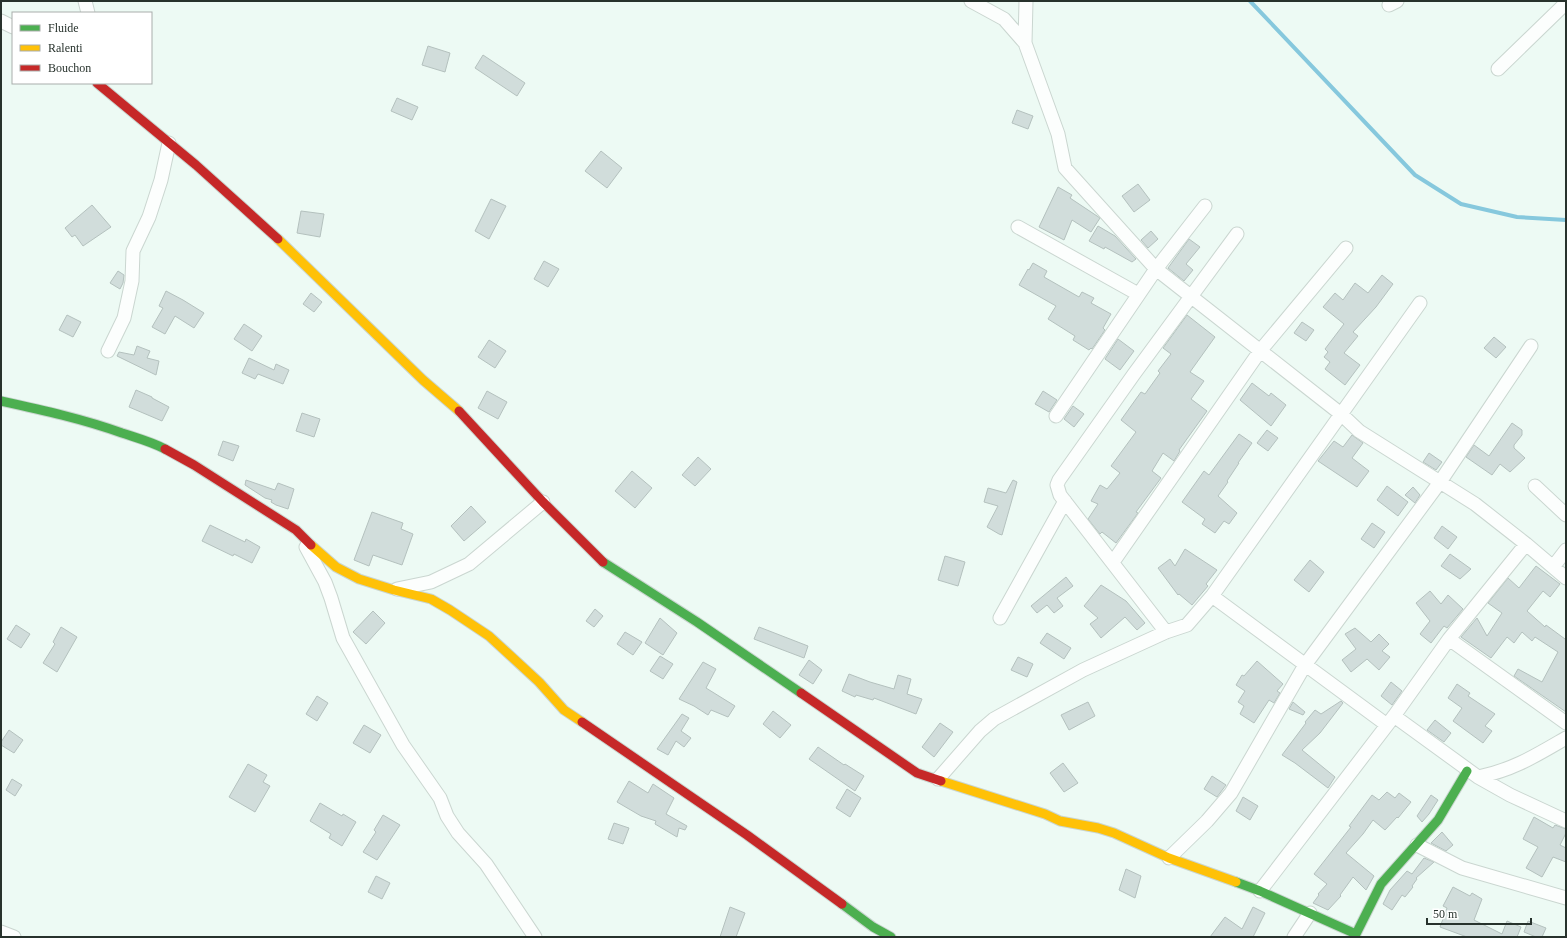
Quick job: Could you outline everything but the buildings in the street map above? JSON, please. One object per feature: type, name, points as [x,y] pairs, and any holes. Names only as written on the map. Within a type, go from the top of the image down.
[{"type":"street","points":[[85,1],[88,12]]},
{"type":"street","points":[[971,1],[1004,19],[1025,43],[1058,134],[1066,168],[1156,269],[1341,414],[1358,431],[1475,504],[1566,578]]},
{"type":"street","points":[[1025,43],[1026,1]]},
{"type":"street","points":[[1498,69],[1566,3]]},
{"type":"street","points":[[1,21],[12,26]]},
{"type":"street","points":[[101,85],[276,237],[423,380],[460,412],[543,502],[601,561],[697,622],[917,773],[1045,814],[1060,821],[1098,828],[1114,833],[1169,858],[1260,891],[1355,935],[1382,884],[1438,820],[1472,774]]},
{"type":"street","points":[[108,351],[124,318],[132,281],[133,251],[149,217],[161,180],[169,143]]},
{"type":"street","points":[[1056,416],[1138,294],[1205,206]]},
{"type":"street","points":[[1018,227],[1138,294]]},
{"type":"street","points":[[1166,632],[1065,501],[1058,490],[1058,480],[1237,234]]},
{"type":"street","points":[[1113,562],[1260,351],[1346,248]]},
{"type":"street","points":[[938,779],[980,731],[994,718],[1084,670],[1166,632],[1187,625],[1212,596],[1420,303]]},
{"type":"street","points":[[1169,858],[1207,821],[1231,793],[1306,665],[1440,482],[1531,346]]},
{"type":"street","points":[[1,401],[111,429],[155,444],[200,469],[296,530],[323,557],[336,567],[359,579],[394,590],[431,599],[489,636],[539,682],[564,710],[747,835],[873,927],[891,937]]},
{"type":"street","points":[[1535,486],[1566,515]]},
{"type":"street","points":[[1000,618],[1065,501]]},
{"type":"street","points":[[394,590],[431,582],[469,564],[543,502]]},
{"type":"street","points":[[296,530],[325,582],[340,632],[350,654],[403,745],[440,798],[447,816],[458,833],[486,864],[535,937]]},
{"type":"street","points":[[1260,891],[1390,720],[1449,639],[1526,544]]},
{"type":"street","points":[[1553,567],[1566,550]]},
{"type":"street","points":[[1212,596],[1306,665],[1472,774],[1510,795],[1566,821]]},
{"type":"street","points":[[1449,639],[1566,723]]},
{"type":"street","points":[[1472,774],[1495,774],[1519,765],[1566,738]]},
{"type":"street","points":[[1417,845],[1462,868],[1566,898]]},
{"type":"street","points":[[1294,937],[1310,913]]},
{"type":"street","points":[[1,932],[14,937]]},
{"type":"waterway","points":[[1250,1],[1415,175],[1461,204],[1517,217],[1566,220]]},
{"type":"traffic: fast","points":[[1,401],[92,423],[144,440],[165,449]]},
{"type":"traffic: fast","points":[[603,562],[697,622],[801,693]]},
{"type":"traffic: fast","points":[[1236,882],[1260,891],[1356,934],[1381,884],[1438,820],[1467,771]]},
{"type":"traffic: fast","points":[[842,904],[873,927],[891,937]]},
{"type":"traffic: slow","points":[[278,239],[423,380],[459,411]]},
{"type":"traffic: slow","points":[[311,545],[336,567],[359,579],[394,590],[431,599],[450,610],[489,636],[539,682],[564,710],[582,722]]},
{"type":"traffic: slow","points":[[941,781],[1045,814],[1060,821],[1098,828],[1114,833],[1169,858],[1236,882]]},
{"type":"traffic: jam","points":[[98,84],[196,165],[278,239]]},
{"type":"traffic: jam","points":[[459,411],[543,502],[603,562]]},
{"type":"traffic: jam","points":[[165,449],[194,465],[296,530],[311,545]]},
{"type":"traffic: jam","points":[[801,693],[917,773],[941,781]]},
{"type":"traffic: jam","points":[[582,722],[747,835],[842,904]]}]
